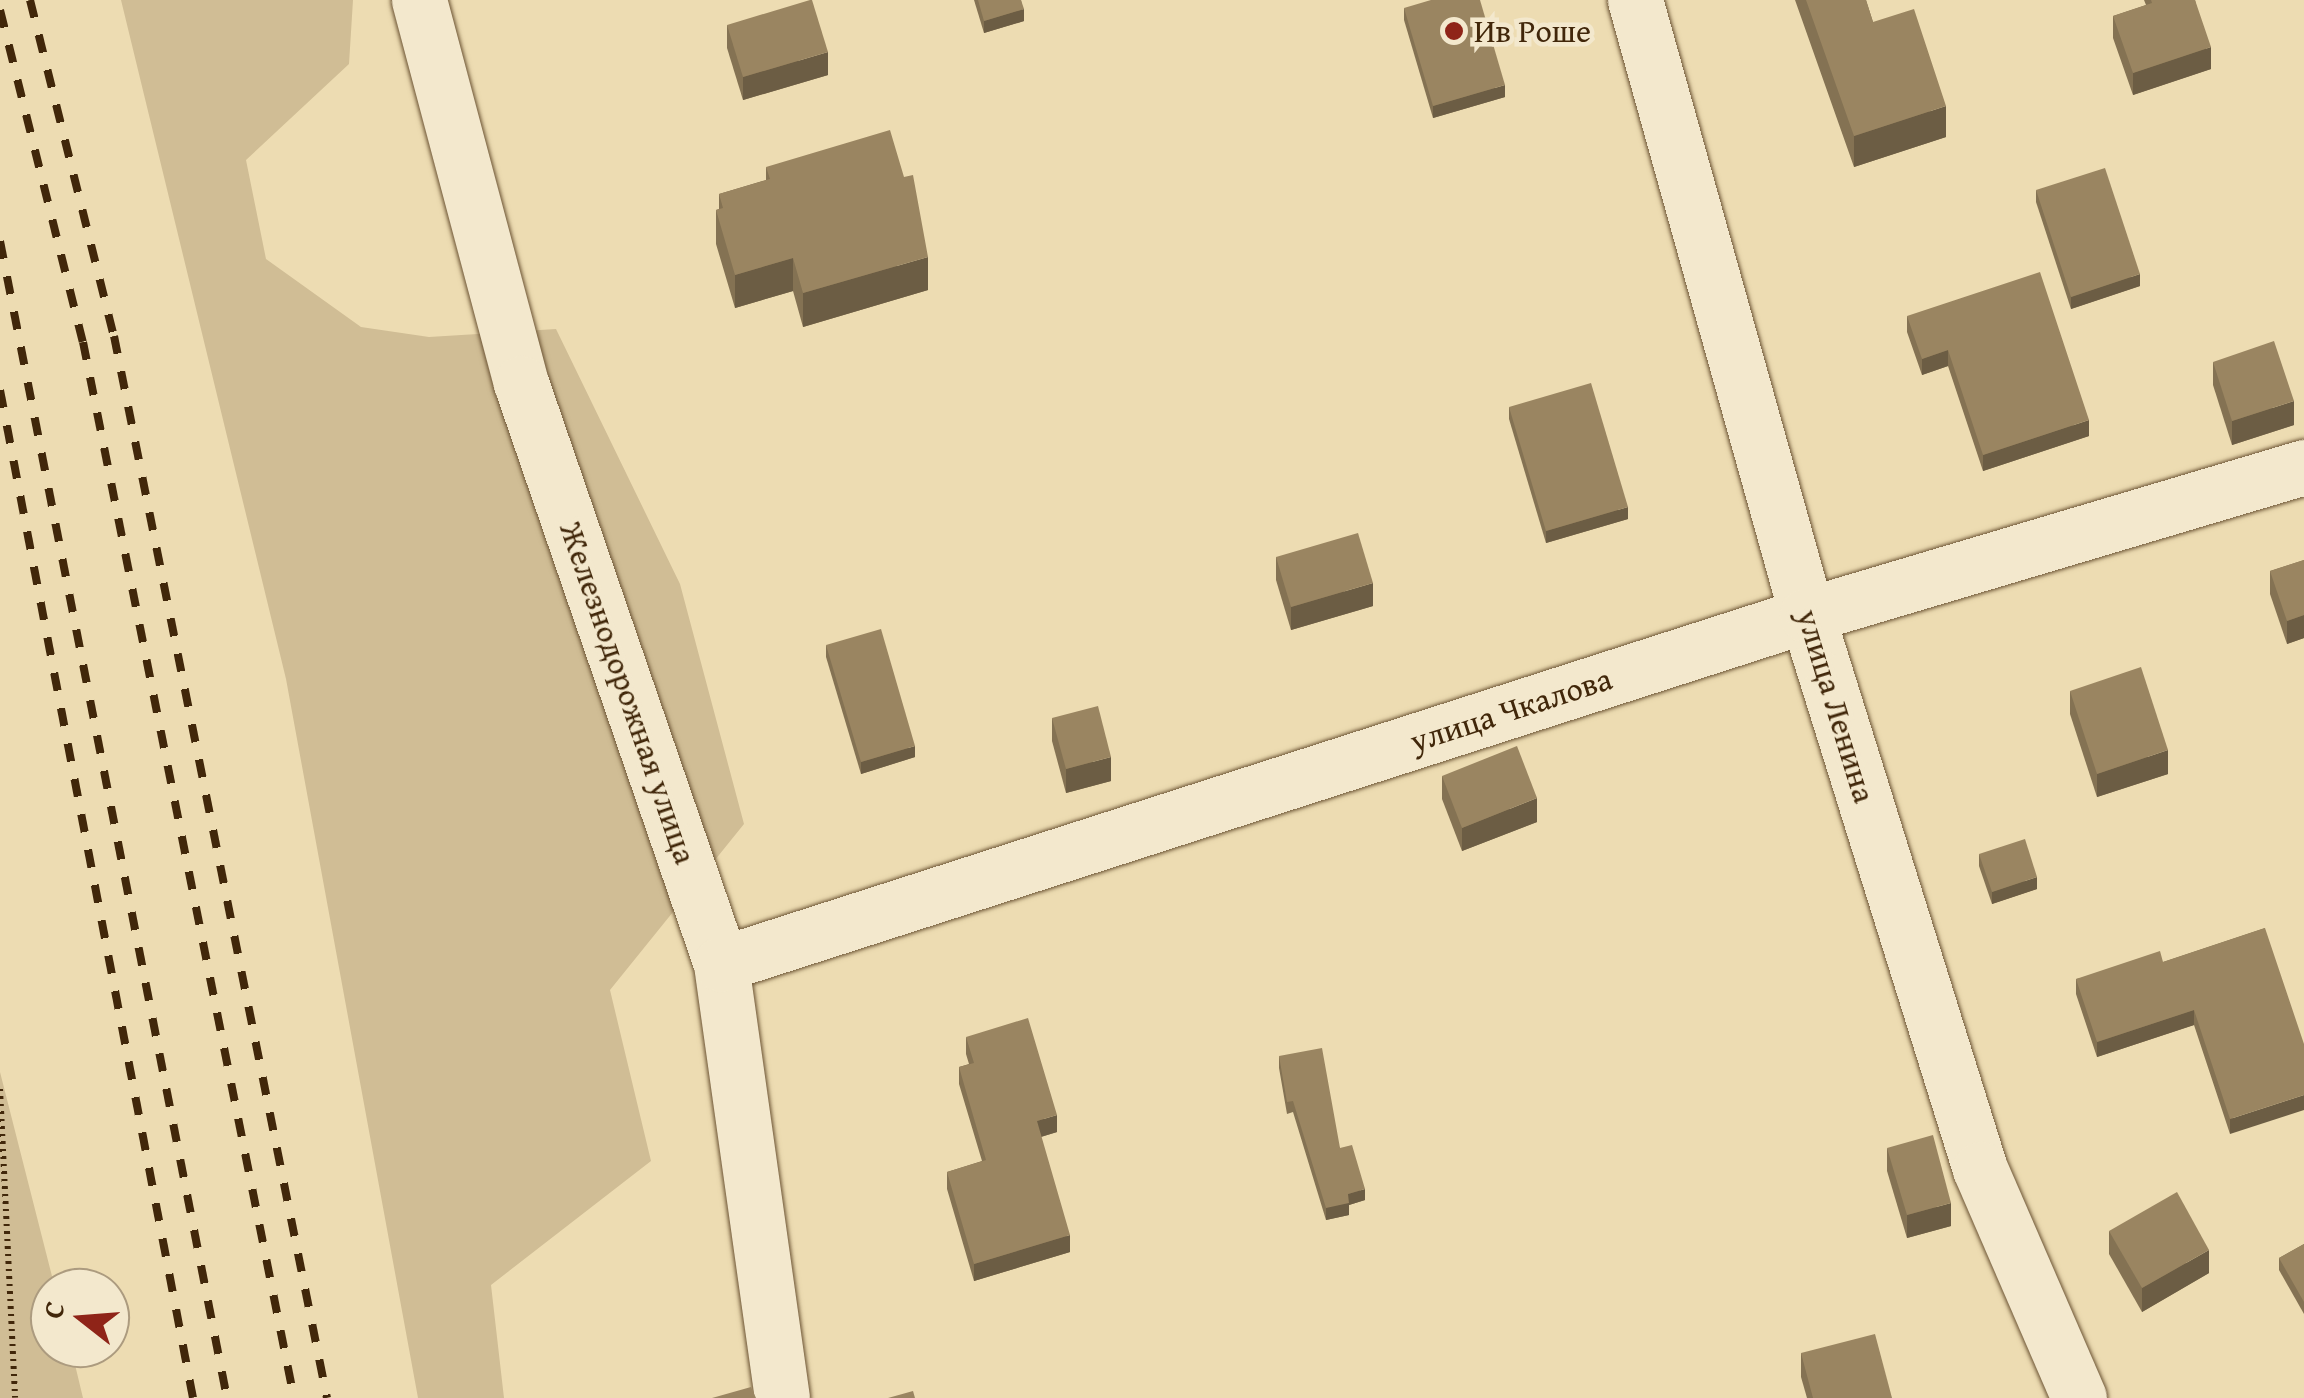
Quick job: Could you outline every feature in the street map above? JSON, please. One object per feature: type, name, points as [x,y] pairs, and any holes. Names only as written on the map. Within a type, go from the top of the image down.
[{"type":"street","name":"Железнодорожная улица","points":[[419,0],[521,384],[721,964],[782,1398]]},
{"type":"street","name":"улица Ленина","points":[[1634,0],[1806,615],[1980,1169],[2079,1398]]},
{"type":"street","name":"улица Чкалова","points":[[721,964],[1806,615],[2304,467]]},
{"type":"path","points":[[0,1088],[15,1398]]},
{"type":"shaded area","points":[[121,0],[353,0],[349,64],[246,160],[266,259],[361,327],[429,337],[556,329],[680,584],[744,824],[610,990],[651,1161],[491,1285],[504,1398],[418,1398],[286,679]]},
{"type":"shaded area","points":[[0,1072],[50,1268],[30,1268],[30,1368],[76,1368],[83,1398],[0,1398]]},
{"type":"building","points":[[812,0],[828,52],[743,77],[727,25]]},
{"type":"building","points":[[978,0],[1021,0],[1024,9],[984,21]]},
{"type":"building","points":[[1431,0],[1480,0],[1505,85],[1433,106],[1404,8]]},
{"type":"building","points":[[1806,0],[1866,0],[1873,22],[1914,9],[1946,106],[1854,136]]},
{"type":"building","points":[[2151,0],[2195,0],[2211,47],[2133,73],[2113,16],[2152,3]]},
{"type":"building","points":[[890,130],[904,177],[913,175],[928,257],[803,293],[793,258],[735,275],[716,210],[723,208],[719,194],[770,179],[766,167]]},
{"type":"building","points":[[2105,168],[2140,274],[2071,297],[2036,190]]},
{"type":"building","points":[[2040,272],[2089,420],[1983,455],[1948,350],[1922,359],[1907,316]]},
{"type":"building","points":[[2274,341],[2294,401],[2232,421],[2213,362]]},
{"type":"building","points":[[1591,383],[1628,507],[1546,531],[1509,407]]},
{"type":"building","points":[[1358,533],[1373,583],[1291,607],[1276,557]]},
{"type":"building","points":[[2304,560],[2304,615],[2287,621],[2270,571]]},
{"type":"building","points":[[881,629],[915,746],[861,762],[826,645]]},
{"type":"building","points":[[2141,667],[2168,750],[2097,774],[2070,691]]},
{"type":"building","points":[[1098,706],[1111,757],[1066,769],[1052,718]]},
{"type":"building","points":[[1517,746],[1537,798],[1462,828],[1442,776]]},
{"type":"building","points":[[2025,839],[2037,877],[1992,892],[1979,854]]},
{"type":"building","points":[[2265,928],[2304,1044],[2304,1095],[2230,1119],[2194,1010],[2097,1042],[2076,979],[2160,951],[2163,962]]},
{"type":"building","points":[[1028,1018],[1057,1115],[1037,1121],[1070,1235],[974,1264],[947,1172],[986,1160],[959,1067],[974,1063],[966,1037]]},
{"type":"building","points":[[1322,1048],[1340,1148],[1352,1145],[1365,1189],[1348,1194],[1349,1203],[1326,1208],[1293,1101],[1287,1102],[1279,1056]]},
{"type":"building","points":[[1933,1135],[1951,1203],[1907,1215],[1887,1148]]},
{"type":"building","points":[[2177,1192],[2209,1250],[2142,1288],[2109,1231]]},
{"type":"building","points":[[2304,1244],[2304,1302],[2279,1258]]},
{"type":"building","points":[[1875,1334],[1892,1398],[1813,1398],[1801,1353]]},
{"type":"building","points":[[751,1387],[756,1398],[712,1398]]},
{"type":"building","points":[[913,1391],[915,1398],[888,1398]]},
{"type":"railway","points":[[30,0],[114,336],[327,1398]]},
{"type":"railway","points":[[0,10],[83,342],[294,1398]]},
{"type":"railway","points":[[0,241],[227,1398]]},
{"type":"railway","points":[[0,390],[193,1398]]},
{"type":"place","name":"Ив Роше","points":[[1454,31]]}]
